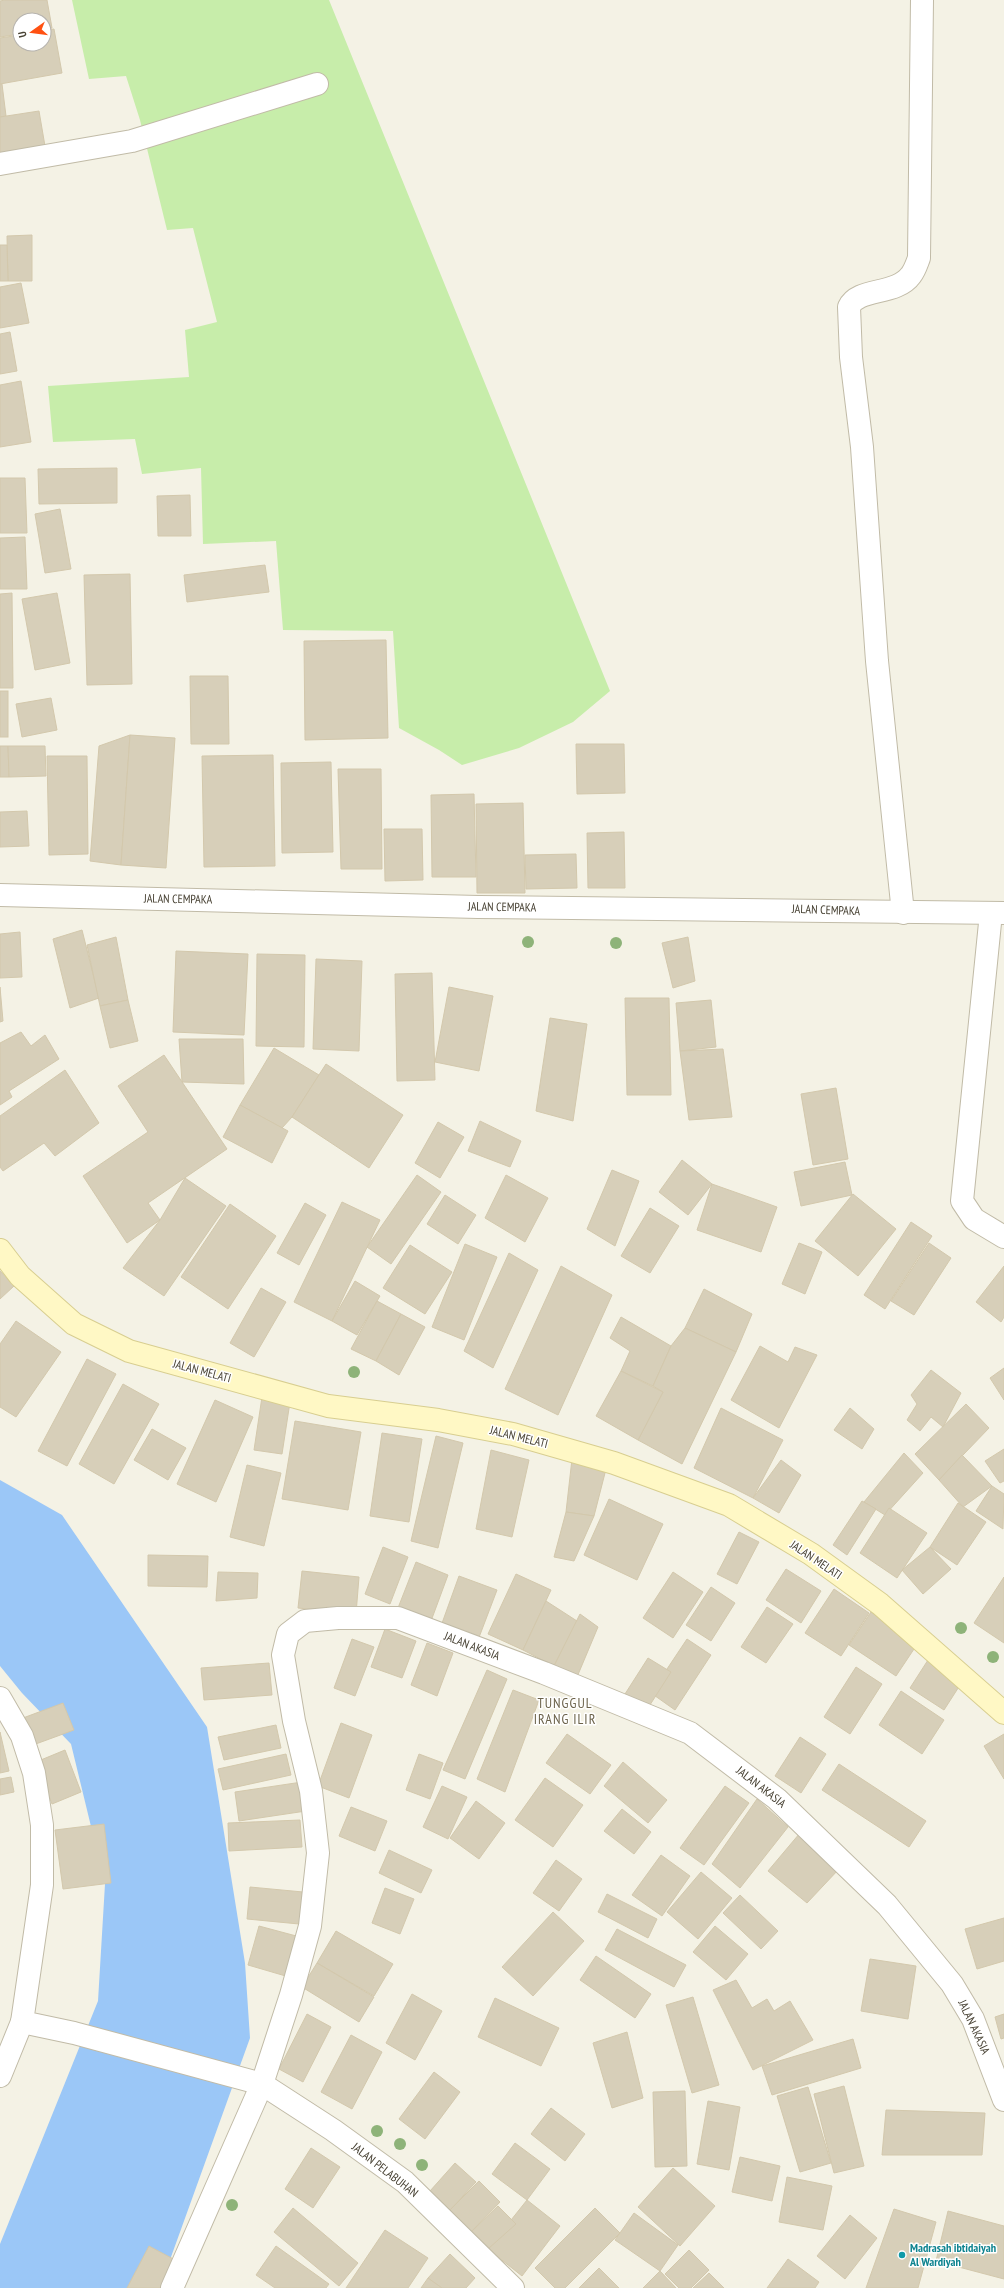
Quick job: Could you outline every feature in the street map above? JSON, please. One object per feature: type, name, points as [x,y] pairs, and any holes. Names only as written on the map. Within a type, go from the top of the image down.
[{"type":"main road","name":"JALAN MELATI","points":[[0,1250],[20,1276],[74,1324],[129,1351],[328,1406],[438,1420],[513,1434],[614,1463],[730,1505],[811,1554],[880,1604],[1004,1712]]},
{"type":"street","points":[[902,913],[877,662],[862,447],[851,357],[849,306],[852,300],[860,296],[895,288],[906,282],[912,274],[919,258],[922,0]]},
{"type":"street","points":[[0,164],[132,141],[318,84]]},
{"type":"street","name":"JALAN CEMPAKA","points":[[0,895],[478,907],[764,908],[902,913],[997,913]]},
{"type":"street","points":[[997,913],[962,1201],[974,1219],[1004,1237]]},
{"type":"street","name":"JALAN AKASIA","points":[[262,2084],[291,1995],[310,1926],[318,1853],[311,1791],[294,1721],[283,1655],[288,1634],[305,1621],[338,1618],[398,1618],[544,1673],[690,1733],[777,1799],[887,1904],[952,1984],[973,2019],[1004,2100]]},
{"type":"street","points":[[0,1698],[22,1736],[27,1751],[34,1773],[42,1826],[42,1884],[22,2022],[2,2066]]},
{"type":"street","name":"JALAN PELABUHAN","points":[[22,2022],[74,2033],[262,2084],[332,2130],[405,2182],[513,2288]]},
{"type":"street","points":[[172,2288],[262,2084]]},
{"type":"green space","points":[[72,0],[329,0],[610,691],[573,722],[519,748],[462,765],[439,750],[399,728],[393,631],[283,630],[276,541],[203,544],[201,468],[142,474],[135,439],[53,442],[48,386],[189,377],[185,330],[217,322],[193,228],[167,230],[140,120],[126,76],[89,79]]},
{"type":"water","points":[[0,1480],[62,1515],[207,1727],[245,1963],[250,2038],[171,2257],[157,2288],[0,2288],[0,2244],[98,2001],[105,1884],[71,1744],[22,1693],[0,1666]]},
{"type":"building","points":[[47,0],[49,12],[12,12],[12,35],[0,37],[0,1]]},
{"type":"building","points":[[52,29],[54,29],[62,73],[0,84],[0,38],[12,36],[12,52],[52,52]]},
{"type":"building","points":[[0,84],[2,84],[6,116],[0,117]]},
{"type":"building","points":[[39,111],[46,152],[0,160],[0,117]]},
{"type":"building","points":[[32,235],[32,281],[8,281],[7,236]]},
{"type":"building","points":[[0,245],[7,245],[8,281],[0,281]]},
{"type":"building","points":[[21,283],[29,323],[0,328],[0,287]]},
{"type":"building","points":[[10,332],[17,371],[0,374],[0,334]]},
{"type":"building","points":[[21,381],[31,442],[0,447],[0,385]]},
{"type":"building","points":[[117,468],[117,503],[39,504],[38,469]]},
{"type":"building","points":[[0,478],[25,478],[27,533],[0,533]]},
{"type":"building","points":[[190,495],[191,536],[158,536],[157,496]]},
{"type":"building","points":[[60,509],[71,569],[45,573],[35,514]]},
{"type":"building","points":[[25,537],[27,589],[0,589],[0,538]]},
{"type":"building","points":[[265,565],[269,592],[187,602],[184,575]]},
{"type":"building","points":[[130,574],[132,684],[87,685],[84,575]]},
{"type":"building","points":[[12,593],[13,688],[0,688],[0,594]]},
{"type":"building","points":[[57,593],[70,663],[35,670],[22,599]]},
{"type":"building","points":[[386,640],[388,738],[305,740],[304,641]]},
{"type":"building","points":[[190,676],[228,676],[229,744],[191,744]]},
{"type":"building","points":[[0,691],[8,691],[8,737],[0,737]]},
{"type":"building","points":[[51,698],[57,730],[22,737],[16,704]]},
{"type":"building","points":[[130,735],[121,865],[90,861],[99,746]]},
{"type":"building","points":[[130,735],[175,738],[166,868],[121,865]]},
{"type":"building","points":[[576,744],[624,744],[625,793],[577,794]]},
{"type":"building","points":[[0,746],[8,746],[9,777],[0,777]]},
{"type":"building","points":[[8,746],[45,746],[46,776],[9,777]]},
{"type":"building","points":[[273,755],[275,866],[204,867],[202,756]]},
{"type":"building","points":[[47,756],[87,756],[88,854],[49,855]]},
{"type":"building","points":[[331,762],[333,852],[282,853],[281,763]]},
{"type":"building","points":[[338,769],[381,769],[382,869],[341,869]]},
{"type":"building","points":[[474,794],[476,877],[432,877],[431,795]]},
{"type":"building","points":[[523,803],[525,893],[477,893],[476,804]]},
{"type":"building","points":[[27,811],[29,846],[0,847],[0,812]]},
{"type":"building","points":[[384,829],[422,829],[423,880],[385,881]]},
{"type":"building","points":[[624,832],[625,888],[588,888],[587,833]]},
{"type":"building","points":[[576,854],[577,888],[526,889],[525,855]]},
{"type":"building","points":[[82,930],[99,998],[70,1008],[53,939]]},
{"type":"building","points":[[20,932],[22,977],[0,978],[0,934]]},
{"type":"building","points":[[116,937],[128,1000],[100,1006],[87,945]]},
{"type":"building","points":[[688,937],[695,981],[673,988],[662,943]]},
{"type":"building","points":[[176,951],[248,954],[244,1035],[173,1032]]},
{"type":"building","points":[[257,954],[305,955],[304,1047],[256,1046]]},
{"type":"building","points":[[316,959],[362,961],[359,1051],[313,1049]]},
{"type":"building","points":[[432,973],[435,1080],[397,1081],[395,974]]},
{"type":"building","points":[[0,987],[3,1021],[0,1022]]},
{"type":"building","points":[[449,987],[493,996],[479,1071],[435,1062]]},
{"type":"building","points":[[625,998],[669,998],[671,1095],[627,1095]]},
{"type":"building","points":[[128,1000],[138,1041],[110,1048],[100,1006]]},
{"type":"building","points":[[711,1000],[716,1047],[680,1051],[676,1003]]},
{"type":"building","points":[[550,1018],[587,1024],[573,1121],[536,1111]]},
{"type":"building","points":[[21,1032],[31,1046],[45,1035],[59,1059],[9,1091],[12,1097],[0,1105],[0,1043]]},
{"type":"building","points":[[179,1039],[243,1039],[244,1084],[182,1082]]},
{"type":"building","points":[[274,1048],[319,1075],[292,1117],[282,1128],[240,1105]]},
{"type":"building","points":[[723,1049],[732,1117],[689,1120],[680,1051]]},
{"type":"building","points":[[164,1055],[227,1149],[148,1203],[160,1220],[127,1243],[83,1176],[148,1132],[118,1086]]},
{"type":"building","points":[[326,1064],[403,1115],[369,1168],[292,1117]]},
{"type":"building","points":[[65,1070],[99,1123],[55,1156],[44,1143],[3,1171],[0,1167],[0,1116]]},
{"type":"building","points":[[836,1088],[848,1159],[813,1165],[801,1094]]},
{"type":"building","points":[[240,1105],[288,1131],[272,1163],[223,1137]]},
{"type":"building","points":[[480,1121],[521,1141],[510,1167],[468,1151]]},
{"type":"building","points":[[438,1122],[464,1137],[440,1178],[415,1163]]},
{"type":"building","points":[[682,1160],[712,1184],[688,1215],[659,1192]]},
{"type":"building","points":[[845,1162],[852,1195],[801,1206],[794,1172]]},
{"type":"building","points":[[612,1170],[639,1181],[615,1246],[587,1229]]},
{"type":"building","points":[[417,1175],[441,1192],[391,1264],[367,1247]]},
{"type":"building","points":[[506,1175],[548,1198],[525,1242],[485,1218]]},
{"type":"building","points":[[185,1178],[226,1206],[164,1296],[123,1268],[160,1220]]},
{"type":"building","points":[[712,1184],[777,1207],[761,1252],[697,1230]]},
{"type":"building","points":[[853,1194],[896,1229],[858,1276],[815,1241]]},
{"type":"building","points":[[445,1195],[476,1215],[458,1244],[427,1224]]},
{"type":"building","points":[[342,1202],[380,1220],[332,1321],[294,1302]]},
{"type":"building","points":[[305,1203],[326,1215],[299,1265],[277,1253]]},
{"type":"building","points":[[230,1204],[276,1236],[228,1309],[181,1277]]},
{"type":"building","points":[[650,1208],[679,1226],[650,1273],[621,1256]]},
{"type":"building","points":[[911,1222],[932,1236],[885,1309],[864,1295]]},
{"type":"building","points":[[799,1243],[822,1252],[805,1294],[782,1284]]},
{"type":"building","points":[[929,1243],[951,1258],[914,1315],[891,1301]]},
{"type":"building","points":[[465,1244],[497,1257],[464,1340],[432,1327]]},
{"type":"building","points":[[410,1245],[452,1272],[425,1314],[383,1288]]},
{"type":"building","points":[[509,1253],[538,1270],[493,1368],[464,1351]]},
{"type":"building","points":[[561,1266],[612,1295],[558,1415],[505,1389]]},
{"type":"building","points":[[1004,1266],[1004,1317],[1001,1322],[976,1302]]},
{"type":"building","points":[[0,1271],[14,1286],[0,1299]]},
{"type":"building","points":[[355,1281],[380,1296],[357,1335],[332,1321]]},
{"type":"building","points":[[261,1288],[286,1302],[254,1357],[230,1343]]},
{"type":"building","points":[[704,1289],[752,1314],[736,1352],[685,1328]]},
{"type":"building","points":[[377,1301],[401,1314],[376,1361],[351,1349]]},
{"type":"building","points":[[401,1314],[425,1327],[399,1375],[376,1361]]},
{"type":"building","points":[[621,1317],[671,1346],[653,1386],[621,1371],[630,1351],[610,1338]]},
{"type":"building","points":[[16,1321],[61,1352],[16,1417],[0,1407],[0,1344]]},
{"type":"building","points":[[685,1328],[736,1352],[682,1464],[638,1440],[663,1392],[653,1386],[671,1346]]},
{"type":"building","points":[[760,1346],[788,1362],[795,1347],[817,1355],[779,1428],[731,1400]]},
{"type":"building","points":[[87,1359],[116,1374],[67,1466],[38,1451]]},
{"type":"building","points":[[1004,1368],[1004,1400],[990,1378]]},
{"type":"building","points":[[931,1370],[961,1393],[943,1427],[931,1417],[920,1431],[907,1420],[917,1404],[911,1395]]},
{"type":"building","points":[[621,1371],[663,1392],[638,1440],[596,1416]]},
{"type":"building","points":[[123,1384],[159,1404],[114,1484],[79,1464]]},
{"type":"building","points":[[262,1397],[290,1402],[282,1454],[254,1450]]},
{"type":"building","points":[[215,1400],[253,1417],[216,1502],[177,1484]]},
{"type":"building","points":[[966,1404],[989,1428],[939,1480],[915,1454]]},
{"type":"building","points":[[721,1408],[783,1440],[753,1498],[694,1468]]},
{"type":"building","points":[[850,1408],[874,1429],[862,1449],[834,1430]]},
{"type":"building","points":[[295,1421],[361,1432],[348,1510],[282,1499]]},
{"type":"building","points":[[152,1429],[186,1448],[168,1480],[134,1460]]},
{"type":"building","points":[[382,1433],[422,1439],[409,1522],[370,1516]]},
{"type":"building","points":[[436,1436],[463,1443],[438,1548],[411,1541]]},
{"type":"building","points":[[1004,1449],[1004,1481],[1000,1483],[985,1461]]},
{"type":"building","points":[[491,1450],[529,1460],[512,1537],[476,1529]]},
{"type":"building","points":[[904,1453],[923,1473],[885,1515],[864,1502]]},
{"type":"building","points":[[962,1455],[992,1486],[963,1507],[939,1480]]},
{"type":"building","points":[[572,1459],[605,1473],[594,1516],[566,1512]]},
{"type":"building","points":[[781,1460],[801,1475],[779,1513],[753,1498]]},
{"type":"building","points":[[247,1465],[281,1473],[264,1546],[230,1537]]},
{"type":"building","points":[[992,1486],[1004,1494],[1003,1529],[976,1511]]},
{"type":"building","points":[[609,1499],[663,1524],[637,1580],[584,1555]]},
{"type":"building","points":[[862,1501],[876,1509],[847,1555],[833,1545]]},
{"type":"building","points":[[958,1503],[986,1522],[957,1565],[930,1547]]},
{"type":"building","points":[[889,1508],[927,1533],[897,1578],[860,1553]]},
{"type":"building","points":[[566,1512],[594,1516],[574,1561],[554,1557]]},
{"type":"building","points":[[739,1532],[759,1542],[737,1584],[717,1574]]},
{"type":"building","points":[[383,1547],[408,1557],[390,1604],[365,1594]]},
{"type":"building","points":[[930,1547],[951,1569],[923,1594],[902,1570]]},
{"type":"building","points":[[148,1555],[208,1556],[207,1587],[148,1586]]},
{"type":"building","points":[[416,1562],[448,1575],[431,1621],[398,1608]]},
{"type":"building","points":[[786,1569],[821,1591],[801,1623],[766,1600]]},
{"type":"building","points":[[302,1571],[359,1577],[356,1614],[298,1608]]},
{"type":"building","points":[[218,1572],[258,1573],[257,1598],[216,1601]]},
{"type":"building","points":[[673,1572],[703,1592],[673,1638],[643,1618]]},
{"type":"building","points":[[516,1574],[551,1590],[523,1650],[488,1634]]},
{"type":"building","points":[[459,1576],[497,1590],[478,1640],[441,1626]]},
{"type":"building","points":[[1004,1577],[1004,1643],[974,1623]]},
{"type":"building","points":[[711,1587],[735,1603],[711,1641],[686,1625]]},
{"type":"building","points":[[834,1589],[869,1613],[841,1656],[805,1633]]},
{"type":"building","points":[[546,1601],[577,1621],[554,1666],[523,1650]]},
{"type":"building","points":[[767,1607],[793,1624],[766,1663],[741,1647]]},
{"type":"building","points":[[871,1612],[918,1643],[896,1676],[849,1645]]},
{"type":"building","points":[[580,1614],[598,1627],[577,1677],[554,1666]]},
{"type":"building","points":[[385,1629],[416,1641],[402,1678],[371,1667]]},
{"type":"building","points":[[352,1639],[374,1647],[355,1696],[334,1688]]},
{"type":"building","points":[[687,1639],[711,1655],[675,1710],[651,1693]]},
{"type":"building","points":[[427,1643],[453,1653],[437,1696],[411,1685]]},
{"type":"building","points":[[648,1658],[671,1672],[648,1708],[625,1694]]},
{"type":"building","points":[[928,1660],[962,1682],[944,1710],[910,1688]]},
{"type":"building","points":[[269,1663],[272,1695],[204,1700],[201,1668]]},
{"type":"building","points":[[856,1667],[882,1684],[850,1734],[824,1717]]},
{"type":"building","points":[[487,1670],[507,1679],[465,1779],[443,1770]]},
{"type":"building","points":[[513,1690],[539,1700],[505,1792],[477,1779]]},
{"type":"building","points":[[901,1691],[944,1720],[922,1754],[879,1725]]},
{"type":"building","points":[[63,1703],[74,1730],[33,1745],[23,1718]]},
{"type":"building","points":[[341,1723],[372,1735],[349,1798],[318,1786]]},
{"type":"building","points":[[276,1725],[281,1748],[224,1760],[218,1737]]},
{"type":"building","points":[[0,1732],[9,1771],[0,1773]]},
{"type":"building","points":[[567,1734],[611,1765],[590,1794],[546,1763]]},
{"type":"building","points":[[1004,1734],[1004,1779],[984,1746]]},
{"type":"building","points":[[800,1737],[826,1754],[801,1793],[775,1776]]},
{"type":"building","points":[[65,1750],[81,1792],[52,1804],[36,1762]]},
{"type":"building","points":[[286,1754],[291,1775],[223,1790],[218,1769]]},
{"type":"building","points":[[419,1754],[443,1763],[430,1799],[406,1790]]},
{"type":"building","points":[[623,1762],[667,1800],[648,1823],[604,1786]]},
{"type":"building","points":[[839,1764],[926,1821],[909,1847],[822,1790]]},
{"type":"building","points":[[11,1777],[14,1792],[0,1795],[0,1779]]},
{"type":"building","points":[[545,1778],[583,1805],[553,1847],[515,1820]]},
{"type":"building","points":[[302,1782],[306,1811],[239,1821],[235,1792]]},
{"type":"building","points":[[442,1786],[467,1797],[448,1839],[423,1827]]},
{"type":"building","points":[[725,1786],[749,1803],[704,1865],[680,1848]]},
{"type":"building","points":[[757,1799],[788,1827],[740,1888],[712,1864]]},
{"type":"building","points":[[476,1801],[505,1823],[479,1859],[450,1838]]},
{"type":"building","points":[[351,1807],[387,1821],[375,1851],[339,1836]]},
{"type":"building","points":[[622,1809],[651,1832],[634,1854],[604,1831]]},
{"type":"building","points":[[300,1820],[302,1847],[229,1851],[228,1823]]},
{"type":"building","points":[[104,1824],[111,1883],[63,1889],[55,1830]]},
{"type":"building","points":[[800,1833],[839,1869],[807,1903],[768,1871]]},
{"type":"building","points":[[389,1850],[432,1870],[421,1893],[379,1873]]},
{"type":"building","points":[[661,1855],[690,1876],[662,1916],[632,1895]]},
{"type":"building","points":[[556,1860],[582,1879],[559,1911],[533,1893]]},
{"type":"building","points":[[701,1872],[732,1898],[698,1939],[667,1912]]},
{"type":"building","points":[[250,1887],[303,1892],[299,1924],[247,1919]]},
{"type":"building","points":[[385,1888],[414,1899],[400,1934],[372,1923]]},
{"type":"building","points":[[607,1894],[657,1919],[648,1938],[598,1912]]},
{"type":"building","points":[[740,1895],[778,1931],[761,1949],[723,1913]]},
{"type":"building","points":[[553,1912],[584,1941],[533,1996],[502,1967]]},
{"type":"building","points":[[1004,1918],[1004,1961],[977,1969],[965,1929]]},
{"type":"building","points":[[259,1926],[300,1937],[289,1977],[248,1965]]},
{"type":"building","points":[[715,1926],[748,1954],[726,1980],[693,1952]]},
{"type":"building","points":[[617,1929],[686,1965],[674,1987],[605,1950]]},
{"type":"building","points":[[336,1931],[393,1964],[374,1996],[317,1963]]},
{"type":"building","points":[[596,1956],[651,1994],[635,2018],[580,1980]]},
{"type":"building","points":[[870,1959],[916,1966],[908,2019],[861,2011]]},
{"type":"building","points":[[317,1963],[374,1997],[359,2022],[302,1987]]},
{"type":"building","points":[[736,1980],[752,2008],[767,1999],[774,2011],[790,2001],[813,2040],[753,2070],[713,1990]]},
{"type":"building","points":[[412,1994],[442,2011],[415,2060],[386,2043]]},
{"type":"building","points":[[693,1997],[719,2085],[692,2093],[666,2005]]},
{"type":"building","points":[[495,1998],[559,2028],[541,2066],[478,2037]]},
{"type":"building","points":[[307,2014],[331,2027],[303,2082],[279,2069]]},
{"type":"building","points":[[1004,2014],[1004,2038],[1001,2039],[995,2017]]},
{"type":"building","points":[[627,2032],[643,2098],[612,2108],[593,2043]]},
{"type":"building","points":[[351,2035],[382,2052],[352,2109],[321,2092]]},
{"type":"building","points":[[853,2039],[861,2068],[772,2095],[762,2066]]},
{"type":"building","points":[[434,2072],[460,2092],[425,2139],[399,2119]]},
{"type":"building","points":[[844,2086],[864,2166],[834,2173],[814,2094]]},
{"type":"building","points":[[808,2087],[831,2163],[800,2172],[777,2096]]},
{"type":"building","points":[[685,2091],[687,2166],[655,2167],[653,2092]]},
{"type":"building","points":[[708,2101],[740,2107],[729,2170],[697,2164]]},
{"type":"building","points":[[551,2108],[585,2134],[565,2161],[531,2134]]},
{"type":"building","points":[[886,2110],[985,2113],[982,2155],[882,2155]]},
{"type":"building","points":[[515,2143],[550,2169],[527,2200],[492,2174]]},
{"type":"building","points":[[311,2148],[340,2167],[313,2208],[285,2189]]},
{"type":"building","points":[[740,2157],[780,2166],[772,2201],[732,2192]]},
{"type":"building","points":[[455,2163],[476,2182],[450,2210],[430,2191]]},
{"type":"building","points":[[673,2168],[715,2206],[680,2246],[638,2207]]},
{"type":"building","points":[[787,2177],[832,2186],[823,2230],[779,2222]]},
{"type":"building","points":[[479,2181],[500,2202],[471,2232],[450,2210]]},
{"type":"building","points":[[527,2200],[560,2226],[522,2276],[488,2249]]},
{"type":"building","points":[[498,2206],[516,2224],[488,2249],[471,2232]]},
{"type":"building","points":[[293,2208],[358,2263],[339,2286],[274,2232]]},
{"type":"building","points":[[595,2208],[620,2233],[565,2288],[555,2288],[535,2268]]},
{"type":"building","name":"Madrasah ibtidaiyah Al Wardiyah","points":[[894,2209],[936,2222],[918,2288],[866,2288]]},
{"type":"building","name":"Madrasah ibtidaiyah Al Wardiyah","points":[[948,2211],[1004,2226],[1004,2279],[936,2261]]},
{"type":"building","points":[[634,2213],[678,2245],[660,2271],[615,2240]]},
{"type":"building","points":[[850,2215],[877,2238],[845,2279],[817,2256]]},
{"type":"building","points":[[385,2230],[428,2258],[408,2288],[346,2288]]},
{"type":"building","points":[[149,2246],[179,2262],[166,2288],[127,2288]]},
{"type":"building","points":[[276,2246],[329,2284],[326,2288],[275,2288],[256,2275]]},
{"type":"building","points":[[689,2250],[709,2270],[691,2288],[679,2288],[665,2274]]},
{"type":"building","points":[[450,2254],[475,2278],[466,2288],[439,2288],[428,2278]]},
{"type":"building","points":[[788,2259],[819,2282],[815,2288],[767,2288]]},
{"type":"building","points":[[599,2268],[619,2288],[579,2288]]},
{"type":"building","points":[[660,2271],[676,2288],[643,2288]]},
{"type":"building","points":[[709,2273],[724,2288],[693,2288]]},
{"type":"building","points":[[428,2278],[442,2288],[421,2288]]},
{"type":"place","name":"Madrasah ibtidaiyah Al Wardiyah","points":[[902,2255]]},
{"type":"district","name":"TUNGGUL IRANG ILIR","points":[[565,1712]]}]
